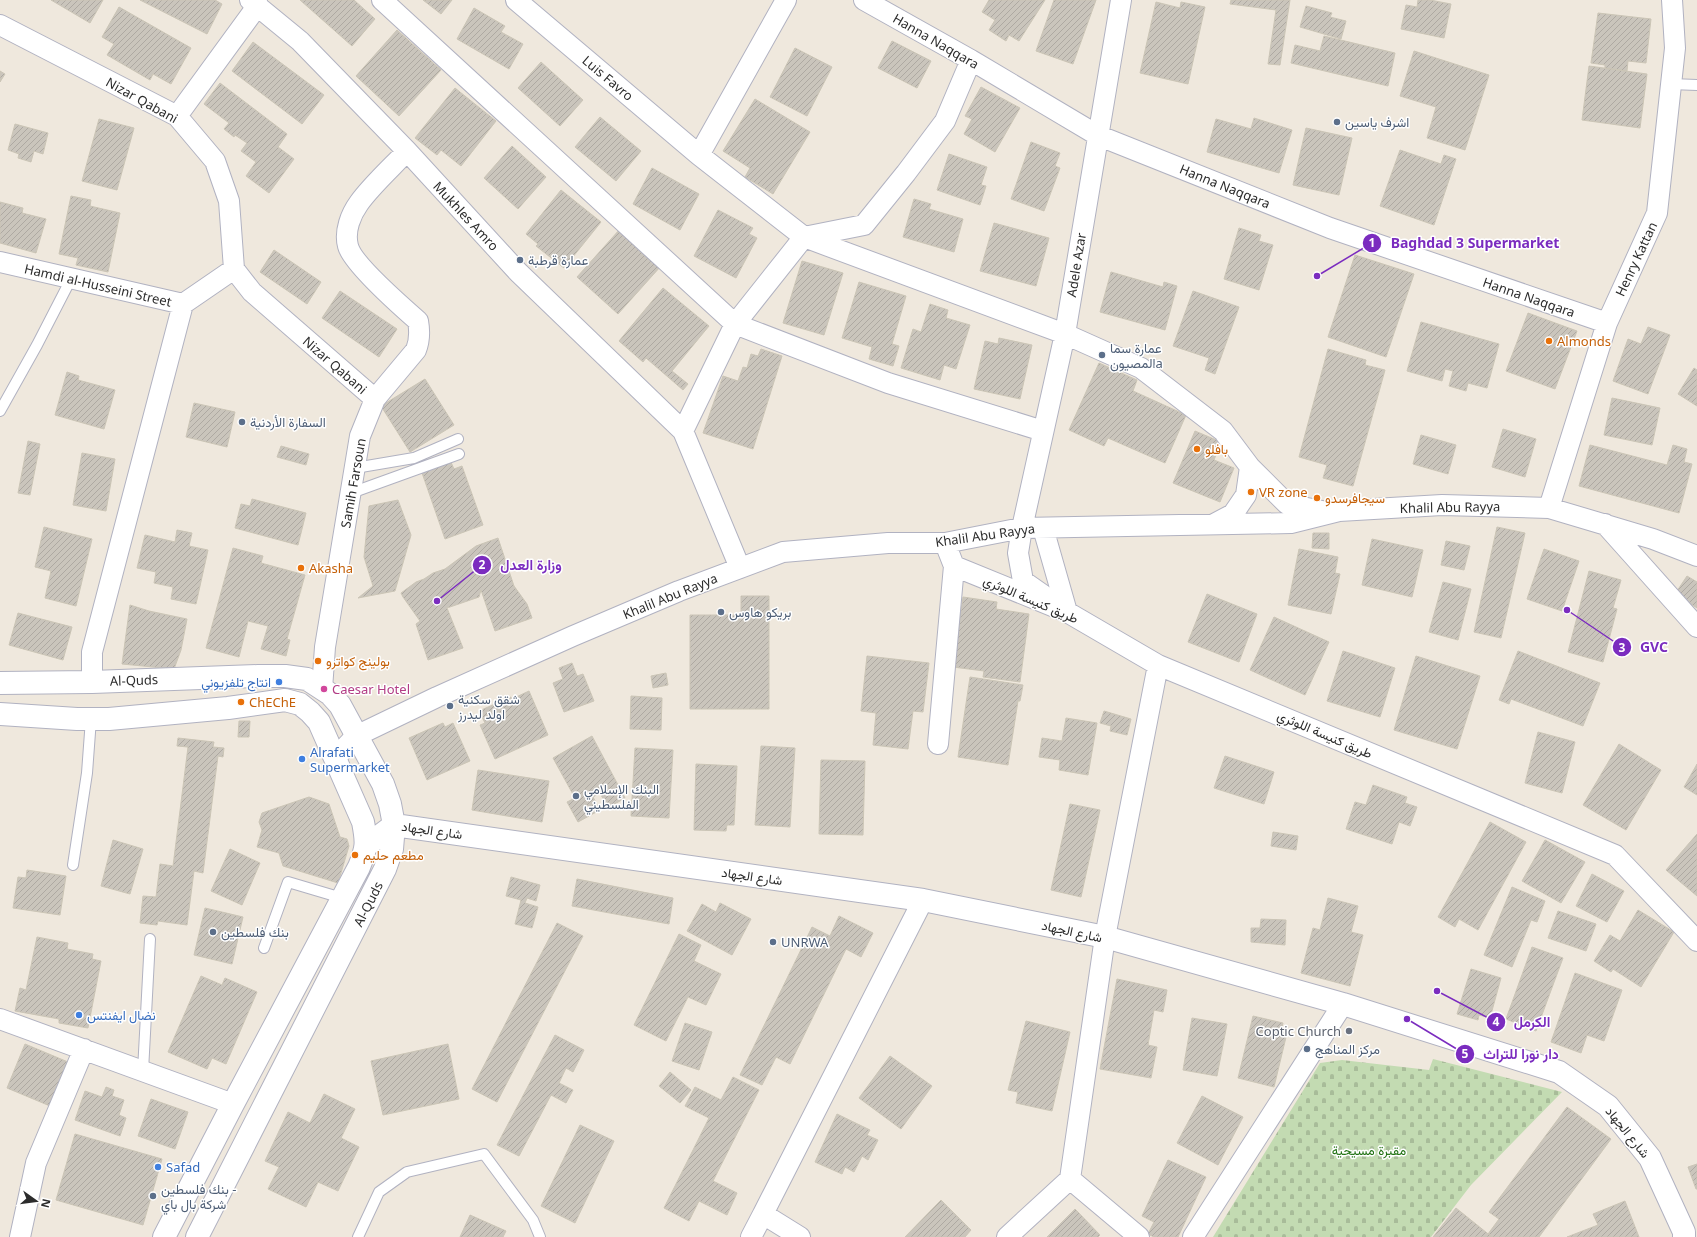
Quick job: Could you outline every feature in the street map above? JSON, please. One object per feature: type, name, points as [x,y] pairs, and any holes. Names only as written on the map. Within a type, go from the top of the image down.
[{"type":"street","points":[[382,0],[735,324],[888,383],[1043,431]]},
{"type":"street","name":"Luis Favro","points":[[516,0],[699,155],[804,237],[1065,334],[1141,368],[1223,431],[1250,467],[1287,504],[1330,513]]},
{"type":"street","points":[[699,155],[786,0]]},
{"type":"street","name":"Hanna Naqqara","points":[[864,0],[971,60],[1097,135],[1330,228],[1607,323]]},
{"type":"street","name":"Adele Azar","points":[[1067,612],[1023,581],[1018,553],[1022,528],[1065,334],[1097,135],[1121,0]]},
{"type":"street","name":"Henry Kattan","points":[[1549,508],[1607,323],[1657,213],[1675,48],[1672,0]]},
{"type":"street","points":[[177,116],[254,3]]},
{"type":"street","name":"Mukhles Amro","points":[[254,3],[300,41],[407,151],[518,272],[683,431]]},
{"type":"street","name":"Nizar Qabani","points":[[0,25],[177,116],[215,161],[229,201],[234,269],[252,292],[375,399]]},
{"type":"street","points":[[740,568],[683,431],[735,324],[804,237],[864,225],[906,173],[944,121],[971,60]]},
{"type":"street","name":"Samih Farsoun","points":[[322,689],[325,647],[360,436],[375,399],[416,350],[420,332],[418,321],[354,259],[348,246],[347,232],[350,219],[359,203],[407,151]]},
{"type":"street","name":"Hamdi al-Husseini Street","points":[[0,262],[183,304],[234,269]]},
{"type":"street","points":[[92,682],[92,652],[183,304]]},
{"type":"street","points":[[1214,524],[1233,514],[1246,495],[1250,467]]},
{"type":"street","name":"Khalil Abu Rayya","points":[[335,758],[356,736],[436,697],[679,591],[783,552],[888,543],[945,543],[1022,528],[1291,523],[1339,511],[1442,505],[1549,508],[1653,539],[1697,556]]},
{"type":"street","points":[[1605,524],[1697,627]]},
{"type":"street","points":[[1043,528],[1067,612]]},
{"type":"street","points":[[938,744],[954,566],[945,543]]},
{"type":"street","name":"طريق كنيسة اللوثري","points":[[954,566],[1067,612],[1158,665],[1615,855],[1697,940]]},
{"type":"street","points":[[1007,1237],[1070,1179],[1105,938],[1158,665]]},
{"type":"street","name":"Al-Quds","points":[[0,683],[92,682],[285,676],[307,680],[330,694],[340,706],[383,784],[390,804],[394,825],[392,849],[385,869],[197,1237]]},
{"type":"street","name":"Al-Quds","points":[[0,714],[109,719],[228,708],[285,700],[300,704],[320,722],[363,822],[366,846],[359,867],[164,1237]]},
{"type":"street","name":"شارع الجهاد","points":[[366,846],[394,825],[923,900],[1105,938],[1343,1004],[1559,1072],[1608,1106],[1650,1158],[1689,1232]]},
{"type":"street","points":[[751,1237],[923,900]]},
{"type":"street","points":[[1193,1237],[1343,1004]]},
{"type":"street","points":[[0,1019],[233,1104]]},
{"type":"street","points":[[20,1237],[36,1163],[84,1049]]},
{"type":"street","points":[[1070,1179],[1139,1237]]},
{"type":"street","points":[[763,1214],[800,1237]]},
{"type":"lane","points":[[1671,84],[1697,86]]},
{"type":"lane","points":[[0,411],[37,345],[71,279]]},
{"type":"lane","points":[[355,468],[414,458],[458,440]]},
{"type":"lane","points":[[351,493],[459,454]]},
{"type":"lane","points":[[73,865],[88,772],[91,719]]},
{"type":"lane","points":[[264,948],[288,882],[342,898]]},
{"type":"lane","points":[[143,1071],[150,939]]},
{"type":"lane","points":[[358,1237],[379,1192],[407,1172],[484,1154],[533,1220],[540,1237]]},
{"type":"green space","name":"مقبرة مسيحية","points":[[1433,1059],[1562,1092],[1471,1185],[1431,1237],[1213,1237],[1320,1063],[1342,1060],[1429,1070]]},
{"type":"building","points":[[51,0],[103,0],[90,23]]},
{"type":"building","points":[[140,0],[215,0],[222,4],[207,34]]},
{"type":"building","points":[[300,0],[354,0],[375,19],[352,46]]},
{"type":"building","points":[[423,0],[452,0],[441,14]]},
{"type":"building","points":[[989,0],[1045,0],[1019,41],[1009,35],[1006,41],[989,30],[995,20],[982,12]]},
{"type":"building","points":[[1054,0],[1096,0],[1073,64],[1036,51]]},
{"type":"building","points":[[1231,0],[1290,0],[1280,65],[1268,64],[1276,10],[1230,4]]},
{"type":"building","points":[[1418,0],[1430,0],[1451,4],[1444,38],[1401,29],[1406,5],[1417,7]]},
{"type":"building","points":[[1156,2],[1180,8],[1181,2],[1205,7],[1188,84],[1140,73]]},
{"type":"building","points":[[1306,6],[1332,13],[1330,17],[1346,21],[1341,39],[1300,27]]},
{"type":"building","points":[[119,7],[191,48],[171,84],[153,74],[150,80],[107,55],[114,44],[102,37]]},
{"type":"building","points":[[474,8],[505,26],[501,32],[523,44],[509,69],[457,39]]},
{"type":"building","points":[[1598,13],[1651,19],[1646,63],[1628,61],[1627,71],[1605,68],[1605,65],[1591,63]]},
{"type":"building","points":[[397,30],[441,70],[399,116],[356,76]]},
{"type":"building","points":[[1324,36],[1395,53],[1388,86],[1291,63],[1295,45],[1320,51]]},
{"type":"building","points":[[892,41],[931,61],[917,88],[878,68]]},
{"type":"building","points":[[253,42],[324,95],[302,124],[232,71]]},
{"type":"building","points":[[795,48],[832,67],[807,116],[770,97]]},
{"type":"building","points":[[1414,51],[1489,75],[1465,150],[1427,138],[1436,107],[1400,96]]},
{"type":"building","points":[[541,62],[583,100],[560,126],[518,88]]},
{"type":"building","points":[[1589,66],[1647,74],[1640,128],[1582,120]]},
{"type":"building","points":[[0,71],[5,74],[0,82]]},
{"type":"building","points":[[220,83],[287,134],[278,147],[294,159],[269,193],[246,176],[256,162],[241,151],[247,143],[235,135],[234,137],[224,129],[229,123],[204,104]]},
{"type":"building","points":[[981,87],[1020,108],[995,152],[964,134],[972,119],[965,116]]},
{"type":"building","points":[[455,88],[496,121],[461,166],[441,150],[437,155],[415,138]]},
{"type":"building","points":[[755,99],[810,132],[773,194],[745,177],[750,168],[723,151]]},
{"type":"building","points":[[600,117],[641,151],[616,181],[575,147]]},
{"type":"building","points":[[1254,118],[1292,130],[1279,173],[1207,152],[1216,119],[1251,129]]},
{"type":"building","points":[[99,119],[134,128],[117,190],[82,181]]},
{"type":"building","points":[[15,124],[48,133],[43,154],[34,151],[31,162],[18,158],[19,154],[8,150]]},
{"type":"building","points":[[1306,128],[1352,138],[1339,195],[1293,185]]},
{"type":"building","points":[[1031,142],[1060,153],[1055,166],[1060,168],[1044,211],[1011,199]]},
{"type":"building","points":[[512,146],[546,177],[518,209],[484,178]]},
{"type":"building","points":[[1400,150],[1441,164],[1444,155],[1456,159],[1434,225],[1380,206]]},
{"type":"building","points":[[949,154],[987,167],[981,185],[986,186],[980,205],[937,190]]},
{"type":"building","points":[[652,168],[699,194],[680,230],[633,204]]},
{"type":"building","points":[[561,190],[601,222],[564,268],[536,246],[538,244],[526,234]]},
{"type":"building","points":[[71,196],[91,200],[90,206],[120,213],[108,272],[76,265],[78,258],[59,254]]},
{"type":"building","points":[[914,199],[931,204],[929,209],[963,219],[954,252],[903,237]]},
{"type":"building","points":[[0,202],[23,208],[22,213],[46,219],[36,253],[0,243]]},
{"type":"building","points":[[718,210],[753,228],[749,234],[757,238],[736,278],[694,256]]},
{"type":"building","points":[[994,223],[1049,238],[1036,286],[980,271]]},
{"type":"building","points":[[1239,228],[1261,235],[1259,241],[1273,245],[1259,290],[1224,279]]},
{"type":"building","points":[[620,229],[661,266],[618,314],[577,277]]},
{"type":"building","points":[[274,250],[321,282],[307,304],[260,272]]},
{"type":"building","points":[[1355,255],[1414,274],[1386,357],[1328,337]]},
{"type":"building","points":[[802,261],[843,273],[824,335],[783,323]]},
{"type":"building","points":[[1111,272],[1163,287],[1164,282],[1177,286],[1165,330],[1100,312]]},
{"type":"building","points":[[859,282],[906,296],[892,344],[899,346],[893,366],[869,359],[872,347],[842,338]]},
{"type":"building","points":[[663,288],[709,326],[672,371],[688,384],[683,390],[646,358],[643,362],[619,341]]},
{"type":"building","points":[[340,291],[397,329],[379,357],[322,318]]},
{"type":"building","points":[[1193,291],[1239,307],[1215,374],[1205,370],[1209,358],[1173,346]]},
{"type":"building","points":[[930,304],[948,310],[946,318],[970,325],[956,369],[944,365],[940,380],[901,368],[913,329],[921,332]]},
{"type":"building","points":[[1528,313],[1577,331],[1555,389],[1506,371]]},
{"type":"building","points":[[1421,322],[1499,344],[1487,388],[1468,383],[1466,391],[1449,386],[1453,371],[1445,369],[1442,381],[1407,371]]},
{"type":"building","points":[[1648,327],[1670,335],[1648,394],[1613,381],[1628,339],[1641,344]]},
{"type":"building","points":[[999,338],[1032,345],[1020,399],[974,389],[985,341],[998,344]]},
{"type":"building","points":[[761,349],[782,356],[753,449],[703,433],[723,376],[738,381],[743,367],[747,368],[751,354],[758,356]]},
{"type":"building","points":[[1328,349],[1366,360],[1365,365],[1385,370],[1353,486],[1323,478],[1327,465],[1299,457]]},
{"type":"building","points":[[1099,363],[1137,380],[1133,391],[1186,415],[1165,463],[1108,438],[1104,446],[1069,430]]},
{"type":"building","points":[[1694,368],[1697,370],[1697,406],[1678,394]]},
{"type":"building","points":[[67,372],[79,376],[78,380],[115,390],[104,429],[55,415]]},
{"type":"building","points":[[425,379],[454,425],[410,452],[381,406]]},
{"type":"building","points":[[1612,398],[1660,408],[1652,445],[1604,435]]},
{"type":"building","points":[[194,403],[235,412],[227,447],[186,437]]},
{"type":"building","points":[[1503,429],[1536,439],[1525,477],[1492,467]]},
{"type":"building","points":[[1195,431],[1221,442],[1214,460],[1234,468],[1220,502],[1173,483]]},
{"type":"building","points":[[1421,435],[1456,445],[1448,474],[1413,464]]},
{"type":"building","points":[[28,441],[40,444],[30,495],[18,493]]},
{"type":"building","points":[[1590,445],[1667,465],[1673,445],[1687,449],[1684,462],[1692,464],[1679,513],[1579,486]]},
{"type":"building","points":[[281,446],[309,454],[306,465],[277,457]]},
{"type":"building","points":[[82,453],[115,459],[106,511],[73,505]]},
{"type":"building","points":[[450,460],[454,469],[462,466],[483,525],[445,539],[421,470]]},
{"type":"building","points":[[252,499],[306,513],[298,545],[235,528],[241,504],[250,506]]},
{"type":"building","points":[[398,500],[411,535],[395,591],[358,598],[373,586],[364,557],[369,506]]},
{"type":"building","points":[[44,527],[92,539],[76,606],[45,598],[51,571],[35,567]]},
{"type":"building","points":[[1497,527],[1525,533],[1501,638],[1474,632]]},
{"type":"building","points":[[177,530],[192,533],[189,546],[208,550],[196,604],[171,599],[173,587],[154,583],[156,572],[137,568],[145,535],[175,542]]},
{"type":"building","points":[[1313,533],[1329,533],[1329,549],[1312,548]]},
{"type":"building","points":[[498,538],[514,586],[527,604],[532,618],[495,631],[481,590],[479,597],[447,608],[463,648],[428,660],[416,624],[420,621],[401,593],[416,582],[433,573],[445,569],[476,546]]},
{"type":"building","points":[[1372,539],[1423,550],[1412,597],[1362,585]]},
{"type":"building","points":[[1446,541],[1470,546],[1464,570],[1441,565]]},
{"type":"building","points":[[233,548],[263,556],[261,563],[305,575],[287,639],[290,640],[286,656],[261,649],[268,626],[248,621],[239,657],[206,648]]},
{"type":"building","points":[[1299,549],[1338,557],[1335,573],[1340,574],[1331,614],[1288,605]]},
{"type":"building","points":[[1544,549],[1579,561],[1562,611],[1527,599]]},
{"type":"building","points":[[1589,571],[1621,580],[1613,608],[1617,609],[1603,662],[1568,652]]},
{"type":"building","points":[[1687,576],[1697,582],[1697,608],[1675,594]]},
{"type":"building","points":[[1443,582],[1471,589],[1458,640],[1429,632]]},
{"type":"building","points":[[1207,594],[1257,614],[1239,662],[1188,642]]},
{"type":"building","points":[[741,596],[769,596],[769,709],[690,709],[690,615],[741,615]]},
{"type":"building","points":[[963,597],[997,602],[996,609],[1029,614],[1020,682],[983,677],[984,671],[953,667]]},
{"type":"building","points":[[130,605],[149,611],[187,619],[181,650],[174,669],[122,664]]},
{"type":"building","points":[[18,613],[72,627],[63,660],[9,645]]},
{"type":"building","points":[[1274,617],[1329,642],[1305,695],[1250,670]]},
{"type":"building","points":[[1343,651],[1395,668],[1380,717],[1327,701]]},
{"type":"building","points":[[1518,651],[1600,683],[1583,726],[1511,699],[1509,704],[1499,700]]},
{"type":"building","points":[[867,656],[929,663],[923,712],[913,711],[908,749],[873,745],[876,713],[861,711]]},
{"type":"building","points":[[1416,656],[1480,676],[1457,749],[1394,730]]},
{"type":"building","points":[[572,663],[577,676],[583,674],[594,701],[564,712],[553,683],[563,679],[559,668]]},
{"type":"building","points":[[666,673],[668,685],[653,688],[651,676]]},
{"type":"building","points":[[970,677],[1023,685],[1020,701],[1018,701],[1008,765],[958,757]]},
{"type":"building","points":[[529,691],[548,735],[495,759],[480,725],[485,723],[479,711]]},
{"type":"building","points":[[631,696],[662,698],[661,730],[630,729]]},
{"type":"building","points":[[1104,711],[1131,719],[1127,735],[1110,731],[1111,726],[1100,723]]},
{"type":"building","points":[[1066,718],[1097,723],[1088,775],[1059,770],[1060,760],[1039,757],[1042,738],[1062,741]]},
{"type":"building","points":[[239,721],[250,721],[249,737],[238,737]]},
{"type":"building","points":[[443,723],[445,727],[453,723],[470,761],[427,780],[409,738]]},
{"type":"building","points":[[1538,732],[1575,742],[1562,793],[1525,783]]},
{"type":"building","points":[[592,736],[625,798],[608,808],[600,793],[593,797],[600,810],[578,822],[567,802],[575,798],[553,758]]},
{"type":"building","points":[[178,738],[214,742],[213,747],[224,748],[223,757],[218,756],[203,873],[194,871],[187,925],[158,921],[157,925],[140,923],[143,896],[156,897],[160,864],[173,866],[188,747],[177,746]]},
{"type":"building","points":[[1619,744],[1661,770],[1626,830],[1583,805]]},
{"type":"building","points":[[761,746],[795,748],[790,827],[755,825]]},
{"type":"building","points":[[635,748],[673,750],[669,818],[631,816]]},
{"type":"building","points":[[1225,756],[1274,772],[1264,804],[1214,788]]},
{"type":"building","points":[[821,760],[865,761],[863,835],[819,834]]},
{"type":"building","points":[[696,764],[737,766],[734,825],[727,825],[726,831],[694,830]]},
{"type":"building","points":[[1697,764],[1697,795],[1684,787]]},
{"type":"building","points":[[478,770],[549,781],[542,822],[472,810]]},
{"type":"building","points":[[1373,785],[1407,797],[1405,803],[1417,807],[1410,826],[1399,822],[1392,844],[1346,829],[1355,802],[1366,805]]},
{"type":"building","points":[[309,797],[329,804],[340,837],[347,839],[349,846],[338,883],[283,866],[279,853],[257,847],[262,830],[259,822],[262,813]]},
{"type":"building","points":[[1070,804],[1100,810],[1081,897],[1051,890]]},
{"type":"building","points":[[1490,822],[1526,842],[1478,930],[1459,919],[1455,927],[1438,917]]},
{"type":"building","points":[[1273,832],[1298,836],[1296,850],[1271,846]]},
{"type":"building","points":[[1697,834],[1697,896],[1666,870]]},
{"type":"building","points":[[113,840],[143,849],[130,894],[101,886]]},
{"type":"building","points":[[1545,840],[1585,862],[1561,903],[1522,881]]},
{"type":"building","points":[[230,849],[260,863],[242,905],[211,891]]},
{"type":"building","points":[[27,870],[66,876],[60,915],[13,908],[18,877],[26,878]]},
{"type":"building","points":[[1592,874],[1624,891],[1607,922],[1576,906]]},
{"type":"building","points":[[511,877],[540,885],[536,901],[527,898],[525,903],[538,907],[532,928],[515,924],[521,900],[506,896]]},
{"type":"building","points":[[577,879],[673,898],[669,924],[572,906]]},
{"type":"building","points":[[1512,887],[1545,901],[1537,922],[1531,920],[1512,967],[1484,955]]},
{"type":"building","points":[[1328,898],[1358,906],[1351,932],[1363,935],[1350,986],[1301,973],[1313,928],[1320,930]]},
{"type":"building","points":[[720,903],[751,919],[732,955],[687,931],[702,904],[716,912]]},
{"type":"building","points":[[205,908],[243,917],[232,964],[194,955]]},
{"type":"building","points":[[1638,910],[1674,932],[1641,987],[1613,969],[1611,972],[1594,961],[1610,935],[1620,941]]},
{"type":"building","points":[[1558,911],[1596,924],[1586,951],[1548,938]]},
{"type":"building","points":[[839,916],[873,933],[861,957],[846,949],[790,1064],[776,1057],[762,1085],[740,1075],[812,927],[830,936]]},
{"type":"building","points":[[1261,919],[1286,920],[1285,945],[1251,942],[1251,928],[1260,928]]},
{"type":"building","points":[[557,923],[583,936],[497,1102],[472,1089]]},
{"type":"building","points":[[679,934],[701,945],[694,961],[721,974],[706,1005],[688,997],[666,1041],[634,1025]]},
{"type":"building","points":[[37,937],[68,943],[67,949],[93,954],[92,959],[101,961],[88,1028],[59,1023],[59,1019],[15,1011],[20,988],[26,990]]},
{"type":"building","points":[[1532,947],[1563,958],[1536,1031],[1506,1019]]},
{"type":"building","points":[[1471,969],[1501,978],[1490,1018],[1479,1015],[1478,1020],[1457,1014]]},
{"type":"building","points":[[1575,973],[1622,990],[1604,1041],[1587,1035],[1581,1053],[1551,1042]]},
{"type":"building","points":[[201,976],[222,985],[225,978],[257,992],[226,1064],[212,1058],[207,1069],[168,1052]]},
{"type":"building","points":[[1117,979],[1167,990],[1163,1012],[1154,1010],[1148,1045],[1157,1047],[1151,1078],[1100,1069]]},
{"type":"building","points":[[1253,1016],[1283,1023],[1281,1031],[1287,1033],[1274,1087],[1238,1078]]},
{"type":"building","points":[[1192,1018],[1227,1024],[1217,1076],[1183,1070]]},
{"type":"building","points":[[1026,1021],[1070,1032],[1052,1111],[1016,1103],[1018,1092],[1008,1090]]},
{"type":"building","points":[[685,1023],[712,1032],[699,1070],[672,1061]]},
{"type":"building","points":[[555,1035],[584,1050],[573,1072],[566,1068],[559,1083],[573,1090],[566,1103],[551,1095],[519,1156],[497,1145]]},
{"type":"building","points":[[25,1044],[68,1062],[50,1106],[7,1088]]},
{"type":"building","points":[[448,1044],[459,1099],[383,1115],[371,1061]]},
{"type":"building","points":[[890,1056],[932,1086],[901,1129],[859,1098]]},
{"type":"building","points":[[670,1072],[691,1090],[680,1103],[659,1086]]},
{"type":"building","points":[[733,1077],[759,1090],[713,1181],[737,1193],[727,1215],[699,1201],[689,1221],[664,1208],[709,1118],[685,1106],[695,1087],[721,1100]]},
{"type":"building","points":[[106,1087],[114,1090],[112,1096],[124,1100],[119,1115],[126,1118],[120,1136],[75,1120],[85,1091],[102,1097]]},
{"type":"building","points":[[324,1094],[355,1109],[341,1138],[359,1147],[338,1191],[318,1182],[306,1207],[268,1189],[279,1167],[265,1161],[288,1112],[310,1123]]},
{"type":"building","points":[[1202,1096],[1243,1117],[1218,1165],[1177,1143]]},
{"type":"building","points":[[151,1099],[188,1112],[175,1149],[138,1136]]},
{"type":"building","points":[[1567,1107],[1611,1139],[1539,1237],[1492,1237],[1488,1234],[1499,1219],[1489,1212]]},
{"type":"building","points":[[837,1114],[870,1130],[867,1135],[878,1140],[868,1160],[862,1156],[854,1172],[845,1167],[842,1174],[815,1162]]},
{"type":"building","points":[[580,1125],[614,1141],[575,1223],[541,1206]]},
{"type":"building","points":[[75,1134],[162,1159],[143,1225],[56,1200]]},
{"type":"building","points":[[1168,1160],[1206,1177],[1178,1237],[1154,1237],[1148,1234],[1154,1222],[1142,1216]]},
{"type":"building","points":[[1697,1164],[1697,1189],[1696,1189],[1688,1167]]},
{"type":"building","points":[[941,1200],[971,1230],[965,1237],[905,1237]]},
{"type":"building","points":[[1625,1201],[1639,1237],[1567,1237],[1598,1225],[1593,1214]]},
{"type":"building","points":[[1456,1208],[1492,1237],[1433,1237]]},
{"type":"building","points":[[1075,1209],[1100,1235],[1098,1237],[1047,1237]]},
{"type":"building","points":[[470,1215],[506,1231],[503,1237],[460,1237]]},
{"type":"place","name":"اشرف ياسين","points":[[1337,122]]},
{"type":"place","name":"عمارة قرطبة","points":[[520,260]]},
{"type":"place","name":"Baghdad 3 Supermarket","points":[[1317,276]]},
{"type":"place","name":"Almonds","points":[[1549,341]]},
{"type":"place","name":"عمارة سما المصيونa","points":[[1102,355]]},
{"type":"place","name":"السفارة الأردنية","points":[[242,422]]},
{"type":"place","name":"بافلو","points":[[1197,449]]},
{"type":"place","name":"VR zone","points":[[1251,492]]},
{"type":"place","name":"سيجافرسدو","points":[[1317,498]]},
{"type":"place","name":"Akasha","points":[[301,568]]},
{"type":"place","name":"وزارة العدل","points":[[437,601]]},
{"type":"place","name":"GVC","points":[[1567,610]]},
{"type":"place","name":"بريكو هاوس","points":[[721,612]]},
{"type":"place","name":"بولينج كواترو","points":[[318,661]]},
{"type":"place","name":"انتاج تلفزيوني","points":[[279,682]]},
{"type":"place","name":"Caesar Hotel","points":[[324,689]]},
{"type":"place","name":"ChEChE","points":[[241,702]]},
{"type":"place","name":"شقق سكنية اولد ليدرز","points":[[450,706]]},
{"type":"place","name":"Alrafati Supermarket","points":[[302,759]]},
{"type":"place","name":"البنك الإسلامي الفلسطيني","points":[[576,796]]},
{"type":"place","name":"مطعم حليم","points":[[355,855]]},
{"type":"place","name":"بنك فلسطين","points":[[213,932]]},
{"type":"place","name":"UNRWA","points":[[773,942]]},
{"type":"place","name":"الكرمل","points":[[1437,991]]},
{"type":"place","name":"نضال ايفنتس","points":[[79,1015]]},
{"type":"place","name":"دار نورا للتراث","points":[[1407,1019]]},
{"type":"place","name":"Coptic Church","points":[[1349,1031]]},
{"type":"place","name":"مركز المناهج","points":[[1307,1049]]},
{"type":"place","name":"Safad","points":[[158,1167]]},
{"type":"place","name":"بنك فلسطين - شركة بال باي","points":[[153,1196]]}]
